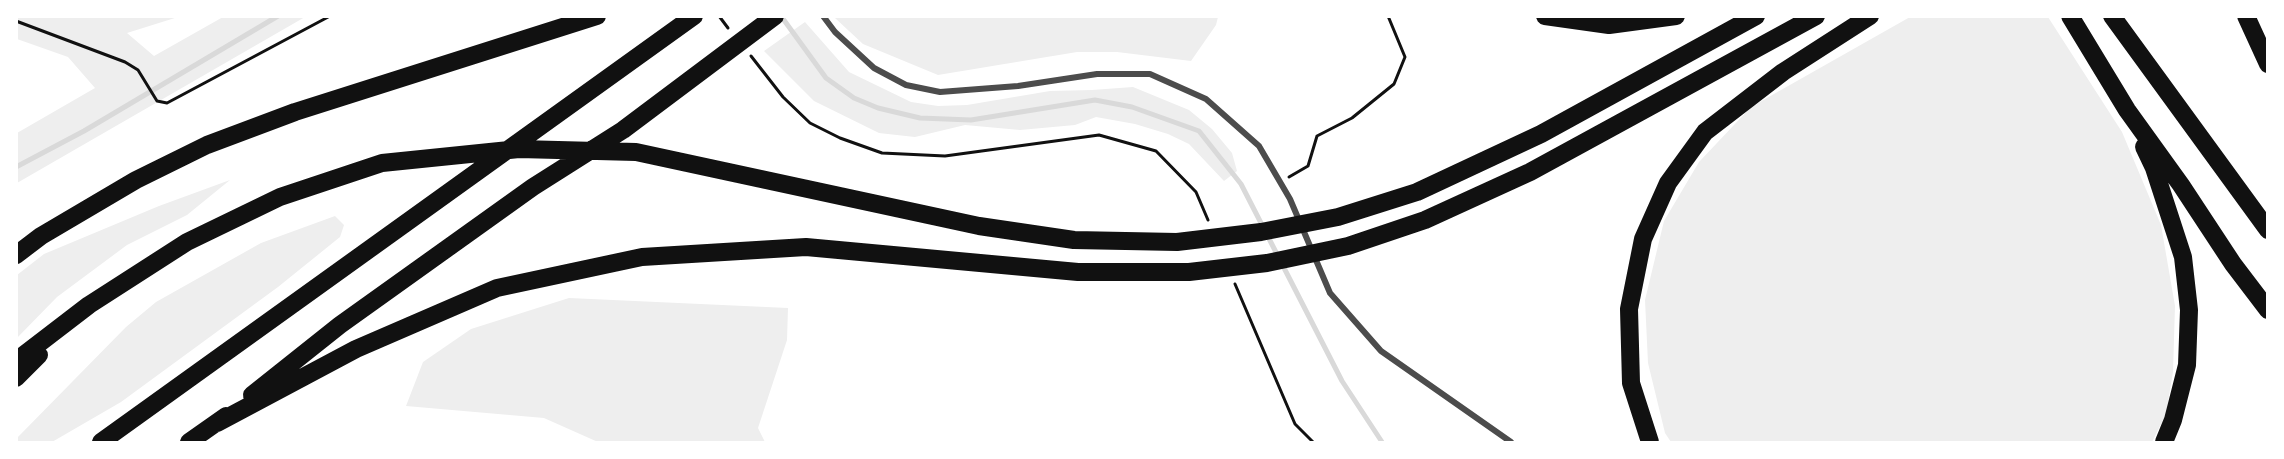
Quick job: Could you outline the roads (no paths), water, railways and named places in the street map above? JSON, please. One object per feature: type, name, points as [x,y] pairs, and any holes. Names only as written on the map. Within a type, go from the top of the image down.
[{"type":"highway","points":[[16,255],[41,236],[136,180],[207,145],[295,112],[597,16]]},
{"type":"highway","points":[[189,442],[217,423],[340,325],[533,187],[623,130],[775,16]]},
{"type":"highway","points":[[1545,16],[1609,25],[1676,16]]},
{"type":"highway","points":[[16,361],[89,305],[187,242],[280,197],[382,163],[519,149],[636,152],[980,226],[1074,240],[1178,242],[1261,232],[1338,216],[1417,192],[1540,134],[1756,16]]},
{"type":"highway","points":[[217,423],[356,350],[497,288],[642,256],[806,247],[1078,272],[1189,272],[1267,263],[1348,246],[1425,220],[1530,172],[1816,16]]},
{"type":"highway","points":[[1650,442],[1631,383],[1629,309],[1643,239],[1668,183],[1705,132],[1783,72],[1870,16]]},
{"type":"highway","points":[[2070,16],[2127,110],[2181,185],[2233,264],[2268,310]]},
{"type":"highway","points":[[2112,16],[2268,230]]},
{"type":"highway","points":[[2246,16],[2268,64]]},
{"type":"highway","points":[[101,442],[687,22]]},
{"type":"highway","points":[[2127,110],[2154,168],[2183,257],[2189,310],[2187,365],[2173,420],[2164,442]]},
{"type":"highway","points":[[16,378],[89,305]]},
{"type":"street","points":[[824,16],[835,32],[874,68],[906,85],[940,92],[1018,86],[1097,74],[1150,74],[1206,99],[1259,146],[1290,199],[1330,293],[1381,351],[1511,442]]},
{"type":"waterway","points":[[16,167],[84,131],[278,16]]},
{"type":"waterway","points":[[781,16],[826,78],[854,98],[878,108],[920,118],[971,120],[1095,100],[1132,107],[1199,131],[1241,184],[1342,381],[1382,442]]}]
